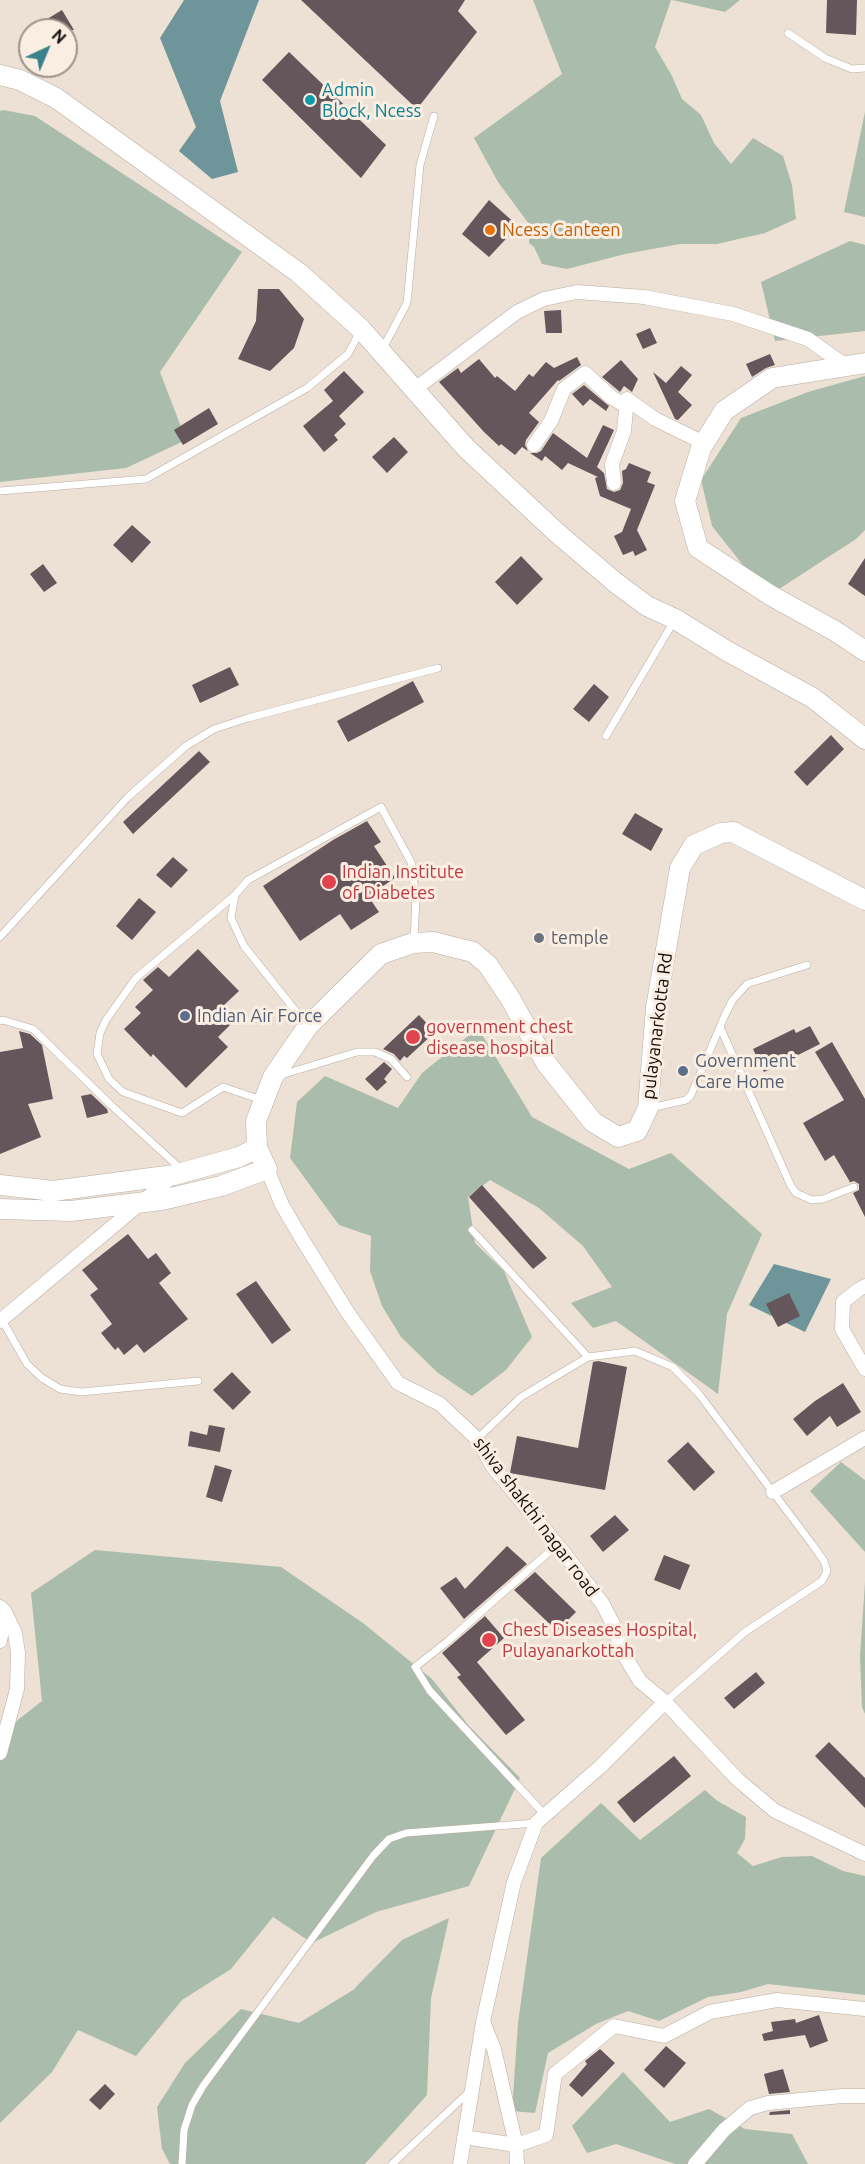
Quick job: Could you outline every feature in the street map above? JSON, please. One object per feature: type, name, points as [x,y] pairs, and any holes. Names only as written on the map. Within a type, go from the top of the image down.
[{"type":"street","points":[[0,75],[20,80],[56,98],[299,273],[361,329],[466,448],[556,532],[616,583],[647,606],[675,619],[727,651],[813,698],[865,739]]},
{"type":"street","points":[[415,389],[517,312],[544,299],[577,292],[644,297],[733,314],[808,339],[855,364]]},
{"type":"street","points":[[855,364],[772,378],[724,411],[704,443],[685,501],[698,548],[770,595],[835,631],[865,651]]},
{"type":"street","points":[[534,445],[551,421],[564,389],[585,373],[611,397],[626,406]]},
{"type":"street","points":[[614,483],[612,464],[624,431],[627,399],[655,419],[704,443]]},
{"type":"street","name":"pulayanarkotta Rd","points":[[267,1170],[257,1148],[256,1121],[273,1077],[308,1026],[381,954],[413,943],[433,942],[473,952],[488,965],[510,998],[546,1063],[593,1122],[618,1137],[637,1131],[648,1108],[656,1008],[680,868],[694,845],[721,833],[733,832],[865,900]]},
{"type":"street","points":[[0,1185],[52,1191],[179,1173],[239,1157],[257,1148]]},
{"type":"street","points":[[0,1209],[71,1211],[162,1200],[222,1186],[267,1170]]},
{"type":"street","name":"shiva shakthi nagar road","points":[[267,1170],[282,1205],[302,1239],[348,1313],[398,1383],[440,1404],[477,1439],[493,1467],[602,1604],[613,1623],[623,1653],[640,1681],[665,1702],[737,1779],[775,1811],[865,1854]]},
{"type":"street","points":[[1,1320],[179,1173]]},
{"type":"street","points":[[865,1287],[843,1302],[842,1329],[865,1369]]},
{"type":"street","points":[[773,1492],[865,1438]]},
{"type":"street","points":[[0,1641],[3,1610]]},
{"type":"street","points":[[0,1753],[17,1689],[18,1653],[15,1634],[3,1610]]},
{"type":"street","points":[[460,2164],[483,2022],[514,1882],[541,1819],[601,1766],[665,1702]]},
{"type":"street","points":[[464,2137],[516,2145],[546,2135],[555,2074],[614,2026],[664,2036],[710,2012],[777,2000],[865,2009]]},
{"type":"street","points":[[483,2022],[494,2049],[516,2145],[517,2164]]},
{"type":"street","points":[[695,2164],[724,2130],[750,2108],[768,2103],[865,2096]]},
{"type":"lane","points":[[788,33],[825,58],[852,69],[865,68]]},
{"type":"lane","points":[[381,352],[407,303],[420,165],[434,116]]},
{"type":"lane","points":[[0,491],[146,479],[307,388],[348,354],[361,329]]},
{"type":"lane","points":[[606,736],[675,619]]},
{"type":"lane","points":[[0,938],[129,797],[186,746],[214,729],[248,718],[438,668]]},
{"type":"lane","points":[[263,1101],[224,1087],[182,1113],[123,1092],[109,1079],[97,1054],[100,1033],[106,1020],[136,978],[235,895],[248,880],[381,807],[411,861],[416,898],[413,943]]},
{"type":"lane","points":[[235,895],[231,918],[244,946],[308,1026]]},
{"type":"lane","points":[[648,1108],[686,1100],[691,1095],[732,1001],[747,984],[807,965]]},
{"type":"lane","points":[[0,1021],[33,1029],[179,1173]]},
{"type":"lane","points":[[720,1027],[796,1193],[812,1200],[823,1199],[854,1187]]},
{"type":"lane","points":[[273,1077],[357,1052],[375,1052],[391,1059],[407,1077]]},
{"type":"lane","points":[[472,1230],[588,1357]]},
{"type":"lane","points":[[1,1320],[27,1364],[42,1378],[60,1389],[81,1392],[198,1381]]},
{"type":"lane","points":[[477,1439],[521,1397],[588,1357],[635,1351],[673,1367],[699,1394],[824,1561],[827,1570],[822,1581],[745,1632],[665,1702]]},
{"type":"lane","points":[[541,1819],[430,1691],[416,1667],[557,1545]]},
{"type":"lane","points":[[182,2164],[184,2130],[192,2105],[203,2086],[373,1856],[389,1839],[406,1833],[541,1819]]},
{"type":"lane","points":[[392,2164],[472,2089]]},
{"type":"green space","points":[[533,0],[671,0],[655,47],[682,99],[701,115],[714,143],[731,164],[753,138],[783,156],[792,185],[796,219],[765,233],[717,244],[680,244],[625,254],[567,269],[542,264],[534,247],[529,243],[529,224],[498,182],[474,138],[562,74]]},
{"type":"green space","points":[[672,0],[740,0],[725,12]]},
{"type":"green space","points":[[0,111],[35,116],[242,252],[160,372],[186,440],[126,468],[0,482]]},
{"type":"green space","points":[[865,112],[865,217],[844,212]]},
{"type":"green space","points":[[850,241],[865,245],[865,331],[775,341],[761,282]]},
{"type":"green space","points":[[865,376],[865,530],[856,539],[776,591],[746,569],[712,526],[701,480],[741,418],[808,392]]},
{"type":"green space","points":[[478,1028],[532,1117],[629,1169],[671,1153],[762,1234],[727,1314],[718,1394],[616,1321],[593,1328],[571,1303],[612,1287],[583,1246],[539,1208],[490,1180],[468,1197],[475,1243],[504,1271],[532,1337],[506,1370],[472,1396],[438,1373],[401,1337],[382,1306],[370,1271],[371,1236],[339,1225],[290,1158],[297,1102],[325,1076],[398,1108],[422,1073]]},
{"type":"green space","points":[[841,1462],[865,1480],[865,1552],[810,1491]]},
{"type":"green space","points":[[95,1550],[281,1567],[363,1623],[432,1679],[469,1726],[520,1778],[469,1886],[376,1912],[312,1943],[273,1917],[231,1969],[182,2000],[136,2056],[78,2030],[52,2072],[0,2123],[0,1734],[42,1701],[31,1593]]},
{"type":"green space","points":[[865,1582],[865,1714],[862,1707],[860,1656]]},
{"type":"green space","points":[[705,1790],[716,1800],[746,1817],[745,1839],[737,1853],[753,1866],[782,1857],[812,1856],[843,1871],[865,1876],[865,1995],[768,1984],[741,1992],[708,1997],[659,2021],[628,2011],[596,2024],[548,2053],[535,2113],[512,2111],[518,2023],[541,1858],[601,1803],[640,1840]]},
{"type":"green space","points":[[449,1918],[431,1998],[427,2095],[365,2164],[170,2164],[162,2149],[157,2107],[185,2063],[241,2009],[299,2023],[353,1990],[402,1940]]},
{"type":"green space","points":[[623,2072],[670,2122],[709,2109],[745,2129],[792,2134],[808,2164],[675,2164],[616,2144],[587,2153],[572,2126]]},
{"type":"water","points":[[184,0],[259,0],[220,101],[238,172],[212,179],[179,151],[196,127],[160,38]]},
{"type":"water","points":[[774,1264],[831,1279],[805,1332],[749,1305]]},
{"type":"building","points":[[301,0],[465,0],[458,11],[477,32],[417,109]]},
{"type":"building","points":[[827,0],[857,0],[856,35],[826,33]]},
{"type":"building","points":[[62,10],[67,18],[49,18]]},
{"type":"building","name":"Admin Block, Ncess","points":[[289,52],[386,145],[361,178],[262,80]]},
{"type":"building","name":"Ncess Canteen","points":[[489,200],[518,226],[489,257],[462,234]]},
{"type":"building","points":[[258,289],[279,289],[304,319],[294,348],[270,371],[238,359],[256,321]]},
{"type":"building","points":[[561,310],[562,333],[546,333],[544,311]]},
{"type":"building","points":[[650,328],[657,343],[643,349],[636,334]]},
{"type":"building","points":[[770,354],[775,365],[752,377],[746,364]]},
{"type":"building","points":[[577,357],[581,365],[558,380],[529,413],[539,422],[526,440],[525,445],[528,451],[522,447],[515,455],[501,444],[499,446],[484,432],[439,382],[458,368],[461,373],[479,359],[495,378],[497,376],[515,391],[529,374],[533,377],[546,362],[554,368]]},
{"type":"building","points":[[621,360],[638,379],[632,392],[624,386],[620,392],[602,377]]},
{"type":"building","points":[[681,366],[692,375],[678,392],[692,405],[678,420],[675,419],[653,372],[666,383]]},
{"type":"building","points":[[344,371],[364,392],[339,416],[346,424],[334,435],[338,440],[324,452],[303,426],[333,401],[324,390]]},
{"type":"building","points":[[584,385],[609,406],[606,411],[590,399],[583,406],[572,394]]},
{"type":"building","points":[[209,408],[218,424],[183,445],[174,430]]},
{"type":"building","points":[[603,425],[614,430],[597,467],[604,473],[607,489],[614,492],[620,490],[623,483],[622,471],[629,463],[651,472],[647,482],[655,485],[637,530],[647,550],[635,556],[633,551],[623,555],[614,536],[622,532],[631,509],[600,496],[595,478],[598,477],[568,463],[562,470],[545,456],[542,461],[530,453],[541,451],[553,433],[587,458]]},
{"type":"building","points":[[394,437],[408,452],[387,473],[372,457]]},
{"type":"building","points":[[132,525],[151,542],[132,563],[113,545]]},
{"type":"building","points":[[521,556],[543,579],[517,605],[495,582]]},
{"type":"building","points":[[865,558],[865,596],[848,584]]},
{"type":"building","points":[[43,564],[57,583],[44,592],[30,574]]},
{"type":"building","points":[[230,667],[239,685],[200,703],[192,685]]},
{"type":"building","points":[[413,681],[424,702],[348,742],[337,721]]},
{"type":"building","points":[[594,684],[609,697],[589,722],[573,709]]},
{"type":"building","points":[[831,735],[844,749],[807,786],[794,772]]},
{"type":"building","points":[[199,751],[210,762],[133,834],[123,822]]},
{"type":"building","points":[[635,813],[663,829],[651,851],[622,834]]},
{"type":"building","name":"Indian Institute of Diabetes","points":[[367,821],[381,842],[374,846],[395,878],[368,896],[379,912],[351,930],[340,914],[300,941],[263,886],[333,840]]},
{"type":"building","points":[[173,857],[188,870],[171,888],[156,875]]},
{"type":"building","points":[[139,898],[156,912],[132,940],[116,926]]},
{"type":"building","name":"Indian Air Force","points":[[198,949],[239,991],[223,1006],[236,1019],[218,1037],[228,1047],[186,1088],[153,1054],[151,1057],[124,1029],[141,1013],[135,1007],[153,990],[143,980],[158,967],[169,977]]},
{"type":"building","name":"government chest disease hospital","points":[[419,1015],[435,1032],[407,1058],[404,1056],[400,1061],[394,1054],[383,1049]]},
{"type":"building","points":[[810,1026],[820,1044],[764,1072],[753,1049],[794,1029],[796,1033]]},
{"type":"building","points":[[19,1031],[30,1034],[42,1045],[53,1099],[28,1104],[41,1137],[0,1154],[0,1052],[23,1048]]},
{"type":"building","points":[[832,1042],[865,1099],[865,1217],[853,1193],[859,1190],[859,1184],[854,1181],[848,1183],[850,1182],[834,1155],[825,1161],[803,1123],[844,1100],[815,1052]]},
{"type":"building","points":[[384,1062],[392,1069],[384,1079],[387,1082],[377,1091],[365,1079]]},
{"type":"building","points":[[91,1094],[107,1109],[108,1113],[87,1118],[81,1096]]},
{"type":"building","points":[[482,1185],[547,1258],[533,1269],[469,1197]]},
{"type":"building","points":[[128,1234],[148,1259],[156,1253],[171,1273],[159,1283],[188,1319],[144,1353],[137,1344],[124,1355],[118,1347],[115,1350],[101,1333],[112,1324],[90,1295],[98,1289],[82,1270]]},
{"type":"building","points":[[256,1281],[291,1330],[272,1344],[236,1294]]},
{"type":"building","points":[[789,1293],[800,1316],[778,1327],[766,1304]]},
{"type":"building","points":[[593,1362],[627,1367],[605,1490],[510,1473],[517,1436],[578,1448]]},
{"type":"building","points":[[232,1372],[251,1392],[233,1410],[213,1390]]},
{"type":"building","points":[[843,1383],[861,1412],[837,1427],[830,1416],[807,1436],[793,1419]]},
{"type":"building","points":[[209,1425],[225,1428],[220,1452],[188,1446],[190,1431],[207,1435]]},
{"type":"building","points":[[688,1442],[715,1472],[694,1491],[667,1461]]},
{"type":"building","points":[[215,1465],[232,1470],[222,1502],[206,1497]]},
{"type":"building","points":[[615,1515],[629,1530],[603,1552],[590,1536]]},
{"type":"building","points":[[507,1546],[527,1564],[464,1619],[440,1588],[456,1577],[465,1589]]},
{"type":"building","points":[[664,1555],[690,1565],[680,1590],[654,1580]]},
{"type":"building","points":[[535,1572],[576,1612],[557,1631],[514,1590]]},
{"type":"building","points":[[485,1616],[504,1638],[477,1662],[525,1720],[506,1735],[457,1677],[461,1675],[442,1653]]},
{"type":"building","points":[[756,1672],[765,1683],[734,1709],[724,1698]]},
{"type":"building","points":[[829,1742],[865,1778],[865,1808],[815,1756]]},
{"type":"building","points":[[674,1756],[691,1776],[634,1823],[617,1802]]},
{"type":"building","points":[[819,2015],[828,2041],[810,2048],[805,2035],[764,2041],[762,2034],[773,2031],[771,2022],[795,2019],[796,2023]]},
{"type":"building","points":[[666,2046],[686,2063],[664,2088],[644,2070]]},
{"type":"building","points":[[600,2049],[615,2063],[582,2097],[569,2085],[587,2064],[585,2061]]},
{"type":"building","points":[[783,2069],[790,2092],[769,2094],[764,2074]]},
{"type":"building","points":[[105,2084],[115,2094],[100,2110],[89,2100]]},
{"type":"building","points":[[790,2110],[790,2114],[769,2115],[770,2112]]},
{"type":"place","name":"Admin Block, Ncess","points":[[310,100]]},
{"type":"place","name":"Ncess Canteen","points":[[490,230]]},
{"type":"place","name":"Indian Institute of Diabetes","points":[[329,882]]},
{"type":"place","name":"temple","points":[[539,938]]},
{"type":"place","name":"Indian Air Force","points":[[185,1016]]},
{"type":"place","name":"government chest disease hospital","points":[[413,1037]]},
{"type":"place","name":"Government Care Home","points":[[683,1071]]},
{"type":"place","name":"Chest Diseases Hospital, Pulayanarkottah","points":[[489,1640]]}]
